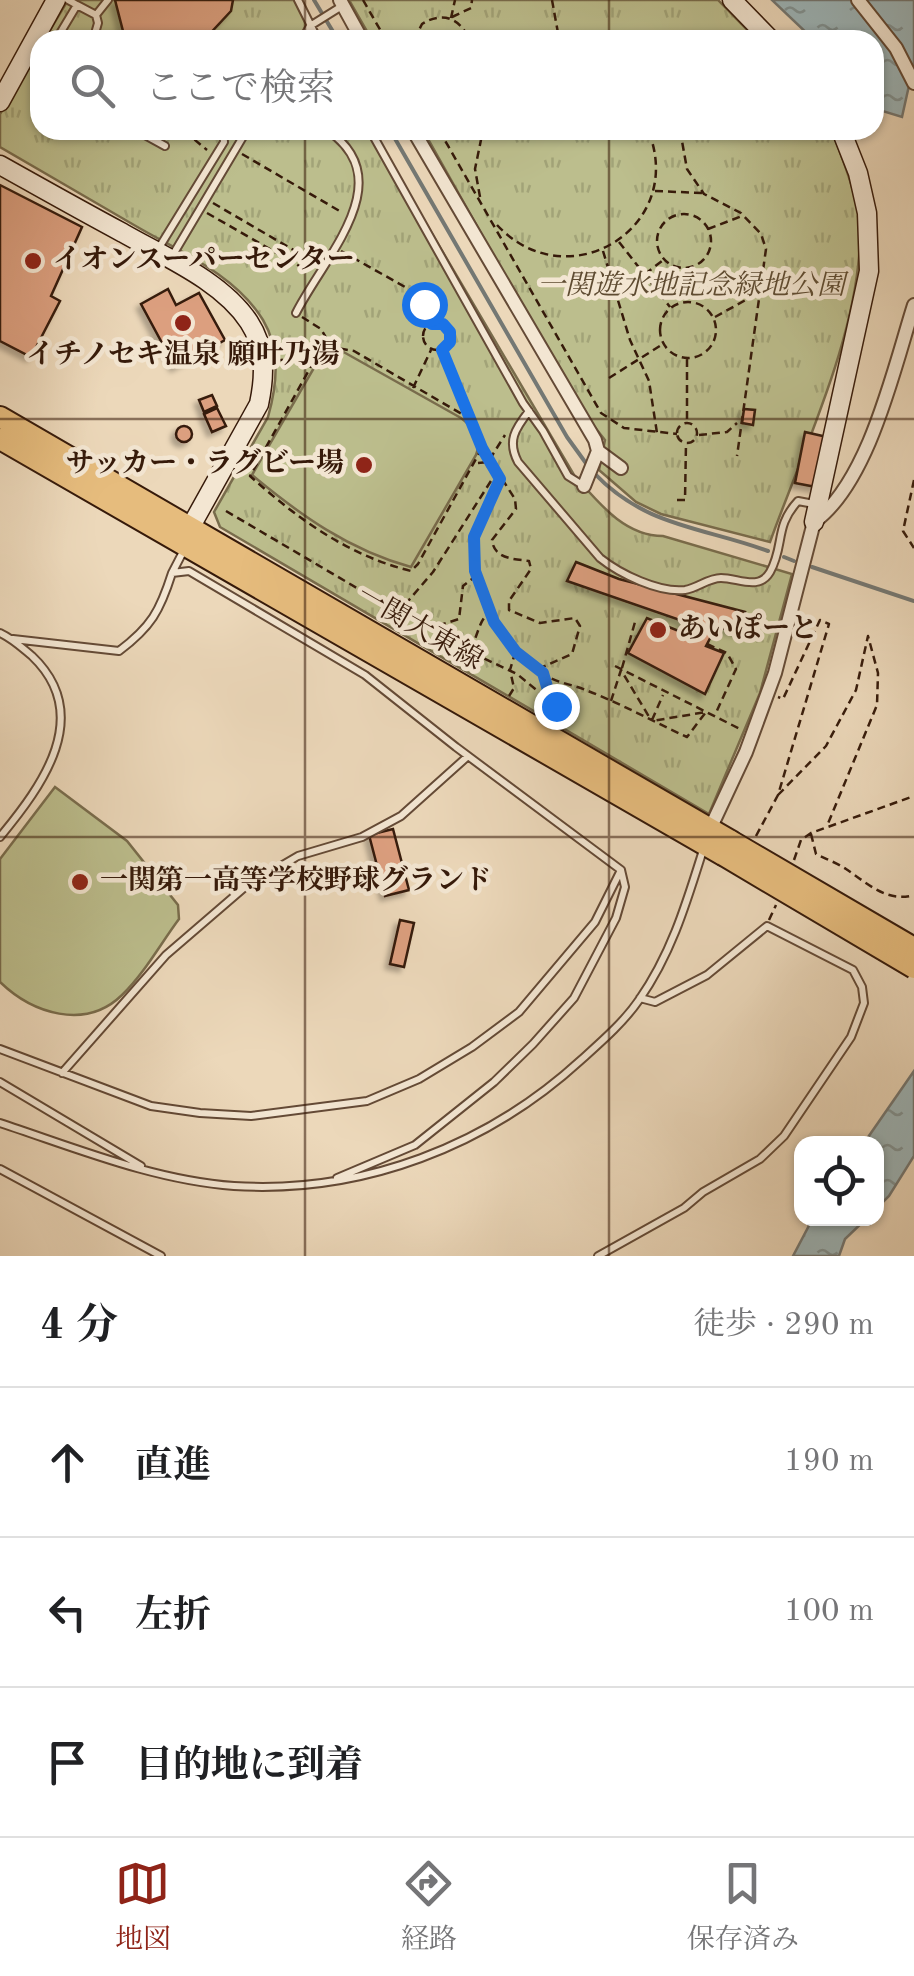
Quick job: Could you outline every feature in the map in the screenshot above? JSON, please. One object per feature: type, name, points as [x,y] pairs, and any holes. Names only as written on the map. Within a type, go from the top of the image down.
[{"type":"main road","name":"一関大東線","points":[[0,417],[188,536],[717,842],[914,948]]},
{"type":"main road","name":"一関大東線","points":[[0,440],[188,536]]},
{"type":"main road","name":"一関大東線","points":[[717,842],[914,968]]},
{"type":"street","points":[[40,30],[56,0]]},
{"type":"street","points":[[732,0],[760,30]]},
{"type":"street","points":[[858,0],[882,30]]},
{"type":"street","points":[[339,6],[355,30]]},
{"type":"street","points":[[884,33],[914,83]]},
{"type":"street","points":[[0,102],[30,47]]},
{"type":"street","points":[[419,140],[596,440],[598,451],[584,486]]},
{"type":"street","points":[[717,842],[768,693],[816,513],[869,271],[867,213],[846,140]]},
{"type":"street","points":[[0,165],[163,256],[234,303],[257,338],[264,368],[259,404],[188,536]]},
{"type":"street","points":[[816,513],[830,510],[856,467],[914,305]]},
{"type":"street","points":[[598,451],[621,468]]},
{"type":"lane","points":[[68,0],[96,15]]},
{"type":"lane","points":[[95,30],[96,15],[108,0]]},
{"type":"lane","points":[[298,0],[312,30]]},
{"type":"lane","points":[[62,30],[77,4]]},
{"type":"lane","points":[[308,30],[339,6]]},
{"type":"lane","points":[[154,140],[165,146]]},
{"type":"lane","points":[[163,256],[224,140]]},
{"type":"lane","points":[[163,256],[240,140]]},
{"type":"lane","points":[[296,313],[351,218],[359,195],[358,168],[350,150],[338,140]]},
{"type":"lane","points":[[376,140],[568,476],[584,486]]},
{"type":"lane","points":[[529,411],[512,436],[511,449],[518,462],[600,558],[613,569],[637,579],[675,590],[690,589],[710,579],[760,582],[770,574],[784,516],[798,501],[816,513]]},
{"type":"lane","points":[[14,639],[119,651],[141,634],[158,613],[188,536]]},
{"type":"lane","points":[[172,574],[189,571],[365,674],[621,870],[625,887],[616,918],[574,998],[534,1044],[494,1082],[415,1144],[326,1182]]},
{"type":"lane","points":[[0,632],[14,639],[44,668],[59,697],[62,731],[48,767],[23,809],[0,837]]},
{"type":"lane","points":[[62,1073],[166,956],[245,887],[298,856],[362,837],[401,816],[468,756]]},
{"type":"lane","points":[[0,1123],[155,1174],[234,1186],[326,1182],[371,1174],[435,1155],[496,1125],[553,1086],[597,1046],[640,998],[674,941],[717,842]]},
{"type":"lane","points":[[0,1049],[151,1106],[200,1113],[251,1116],[367,1101],[419,1079],[519,1012],[595,922],[621,870]]},
{"type":"lane","points":[[598,1256],[760,1159],[784,1136],[851,1037],[864,1003],[862,987],[853,970],[767,926],[707,975],[655,1002],[640,998]]},
{"type":"lane","points":[[0,1082],[155,1174]]},
{"type":"lane","points":[[0,1169],[162,1256]]},
{"type":"path","points":[[363,0],[380,30]]},
{"type":"path","points":[[451,18],[455,0]]},
{"type":"path","points":[[418,30],[429,19],[451,18],[471,8],[472,0]]},
{"type":"path","points":[[552,0],[557,30]]},
{"type":"path","points":[[451,18],[464,30]]},
{"type":"path","points":[[194,140],[210,152]]},
{"type":"path","points":[[445,140],[601,413],[624,428],[677,434],[686,443],[685,500],[676,500]]},
{"type":"path","points":[[481,140],[475,169],[482,203],[506,236],[542,254],[563,258],[603,250],[634,227],[654,191],[657,168],[650,140]]},
{"type":"path","points":[[682,140],[687,169],[704,194]]},
{"type":"path","points":[[240,153],[351,218]]},
{"type":"path","points":[[654,191],[704,194],[724,201],[761,234],[766,249],[737,456]]},
{"type":"path","points":[[212,202],[322,266]]},
{"type":"path","points":[[206,212],[315,275]]},
{"type":"path","points":[[692,215],[708,230],[710,250],[700,264],[674,266],[660,254],[657,236],[674,216],[692,215]]},
{"type":"path","points":[[708,230],[744,216]]},
{"type":"path","points":[[618,241],[671,308]]},
{"type":"path","points":[[334,246],[414,292]]},
{"type":"path","points":[[603,250],[649,381],[657,433]]},
{"type":"path","points":[[644,274],[664,260]]},
{"type":"path","points":[[420,288],[430,296],[424,304],[413,301],[414,292],[420,288]]},
{"type":"path","points":[[713,318],[761,292]]},
{"type":"path","points":[[690,302],[708,310],[716,334],[709,349],[687,358],[674,354],[664,344],[662,321],[671,308],[690,302]]},
{"type":"path","points":[[424,304],[432,324]]},
{"type":"path","points":[[296,313],[321,329],[331,348]]},
{"type":"path","points":[[431,349],[423,336],[432,324]]},
{"type":"path","points":[[432,324],[443,324],[450,332],[450,342],[442,350]]},
{"type":"path","points":[[610,378],[664,344]]},
{"type":"path","points":[[472,420],[354,351],[331,348],[312,364],[250,476],[300,521],[358,552],[412,571],[482,448]]},
{"type":"path","points":[[431,349],[442,350]]},
{"type":"path","points":[[413,388],[431,349]]},
{"type":"path","points":[[442,350],[488,462],[515,499],[516,509],[492,540],[502,556],[529,562],[531,568],[509,602],[509,610],[540,622],[574,618],[580,626],[572,654],[538,668]]},
{"type":"path","points":[[273,361],[295,358],[312,364]]},
{"type":"path","points":[[687,358],[687,423]]},
{"type":"path","points":[[697,435],[727,432],[740,420]]},
{"type":"path","points":[[677,434],[681,425],[695,427],[697,435],[686,443]]},
{"type":"path","points":[[488,462],[506,432]]},
{"type":"path","points":[[476,463],[488,462]]},
{"type":"path","points":[[391,630],[497,472]]},
{"type":"path","points":[[500,479],[474,537],[477,575],[490,613],[516,652],[543,673],[687,738],[706,712]]},
{"type":"path","points":[[914,480],[903,531],[914,548]]},
{"type":"path","points":[[226,510],[396,611],[405,611]]},
{"type":"path","points":[[438,628],[459,619],[464,586],[477,575]]},
{"type":"path","points":[[468,650],[477,640],[484,617],[490,613]]},
{"type":"path","points":[[756,837],[778,796],[829,624],[820,620],[783,698],[768,693]]},
{"type":"path","points":[[611,701],[636,622]]},
{"type":"path","points":[[438,628],[468,650],[510,670],[545,697],[558,710],[555,719]]},
{"type":"path","points":[[433,654],[438,628]]},
{"type":"path","points":[[778,796],[826,746],[856,690],[868,636],[878,673],[877,705],[827,826]]},
{"type":"path","points":[[708,644],[727,653],[736,669],[714,716]]},
{"type":"path","points":[[508,698],[514,688],[510,670],[516,652]]},
{"type":"path","points":[[614,666],[752,735]]},
{"type":"path","points":[[621,670],[652,721]]},
{"type":"path","points":[[543,673],[548,690],[545,697]]},
{"type":"path","points":[[652,721],[664,692]]},
{"type":"path","points":[[652,721],[706,712]]},
{"type":"path","points":[[914,796],[811,833],[816,854],[842,866],[880,893],[908,898],[914,895]]},
{"type":"green space","points":[[68,0],[294,0],[311,30],[50,30]]},
{"type":"green space","points":[[349,0],[718,0],[747,30],[366,30]]},
{"type":"green space","points":[[30,64],[30,140],[377,140],[574,475],[593,496],[613,516],[636,530],[792,574],[760,693],[709,814],[220,527],[214,512],[271,405],[276,368],[269,331],[251,304],[221,277],[0,147],[0,114]]},
{"type":"green space","name":"一関遊水地記念緑地公園","points":[[429,140],[836,140],[857,207],[860,234],[851,311],[827,390],[770,542],[661,514],[636,502],[599,470],[605,440],[578,406]]},
{"type":"green space","name":"サッカー・ラグビー場","points":[[340,350],[461,418],[477,439],[476,455],[411,567],[326,530],[252,475],[315,366],[323,356]]},
{"type":"green space","name":"一関第一高等学校野球グランド","points":[[55,787],[127,841],[178,905],[179,919],[130,987],[92,1013],[59,1014],[43,1009],[0,982],[0,859]]},
{"type":"water","points":[[772,0],[914,0],[914,63],[902,117],[884,112],[884,30],[804,30]]},
{"type":"water","points":[[914,1071],[914,1156],[884,1201],[884,1136],[869,1136]]},
{"type":"water","points":[[809,1226],[859,1226],[845,1239],[839,1256],[793,1256]]},
{"type":"building","points":[[115,0],[233,0],[231,11],[213,30],[123,30]]},
{"type":"building","name":"イオンスーパーセンター","points":[[0,185],[82,227],[51,296],[60,301],[31,357],[0,341]]},
{"type":"building","name":"イチノセキ温泉 願叶乃湯","points":[[168,289],[176,305],[199,293],[225,340],[175,367],[141,304]]},
{"type":"building","points":[[212,395],[217,406],[204,412],[199,400]]},
{"type":"building","points":[[217,408],[226,426],[212,432],[204,414]]},
{"type":"building","points":[[744,409],[755,410],[753,425],[742,423]]},
{"type":"building","points":[[184,426],[192,434],[184,442],[176,434]]},
{"type":"building","points":[[805,432],[827,437],[816,487],[795,483]]},
{"type":"building","name":"あいぽーと","points":[[576,562],[619,579],[745,612],[739,632],[716,627],[706,646],[724,653],[705,694],[628,653],[647,618],[681,632],[683,621],[567,581]]},
{"type":"building","points":[[393,829],[409,890],[385,896],[369,835]]},
{"type":"building","points":[[400,920],[414,923],[404,967],[390,964]]},
{"type":"waterway","points":[[314,0],[332,30]]},
{"type":"waterway","points":[[396,140],[567,437],[588,466]]},
{"type":"waterway","points":[[594,473],[613,491],[654,515],[768,551]]},
{"type":"waterway","points":[[784,557],[794,561]]},
{"type":"waterway","points":[[812,567],[914,601]]},
{"type":"place","name":"イオンスーパーセンター","points":[[33,261]]},
{"type":"place","name":"イチノセキ温泉 願叶乃湯","points":[[183,323]]},
{"type":"place","name":"サッカー・ラグビー場","points":[[364,465]]},
{"type":"place","name":"あいぽーと","points":[[658,630]]},
{"type":"place","name":"一関第一高等学校野球グランド","points":[[80,882]]},
{"type":"route","points":[[424,304],[432,324],[443,324],[450,332],[450,342],[442,350],[488,462],[500,479],[474,537],[475,571],[494,622],[516,652],[543,673],[548,690],[545,697],[556,706]]}]
